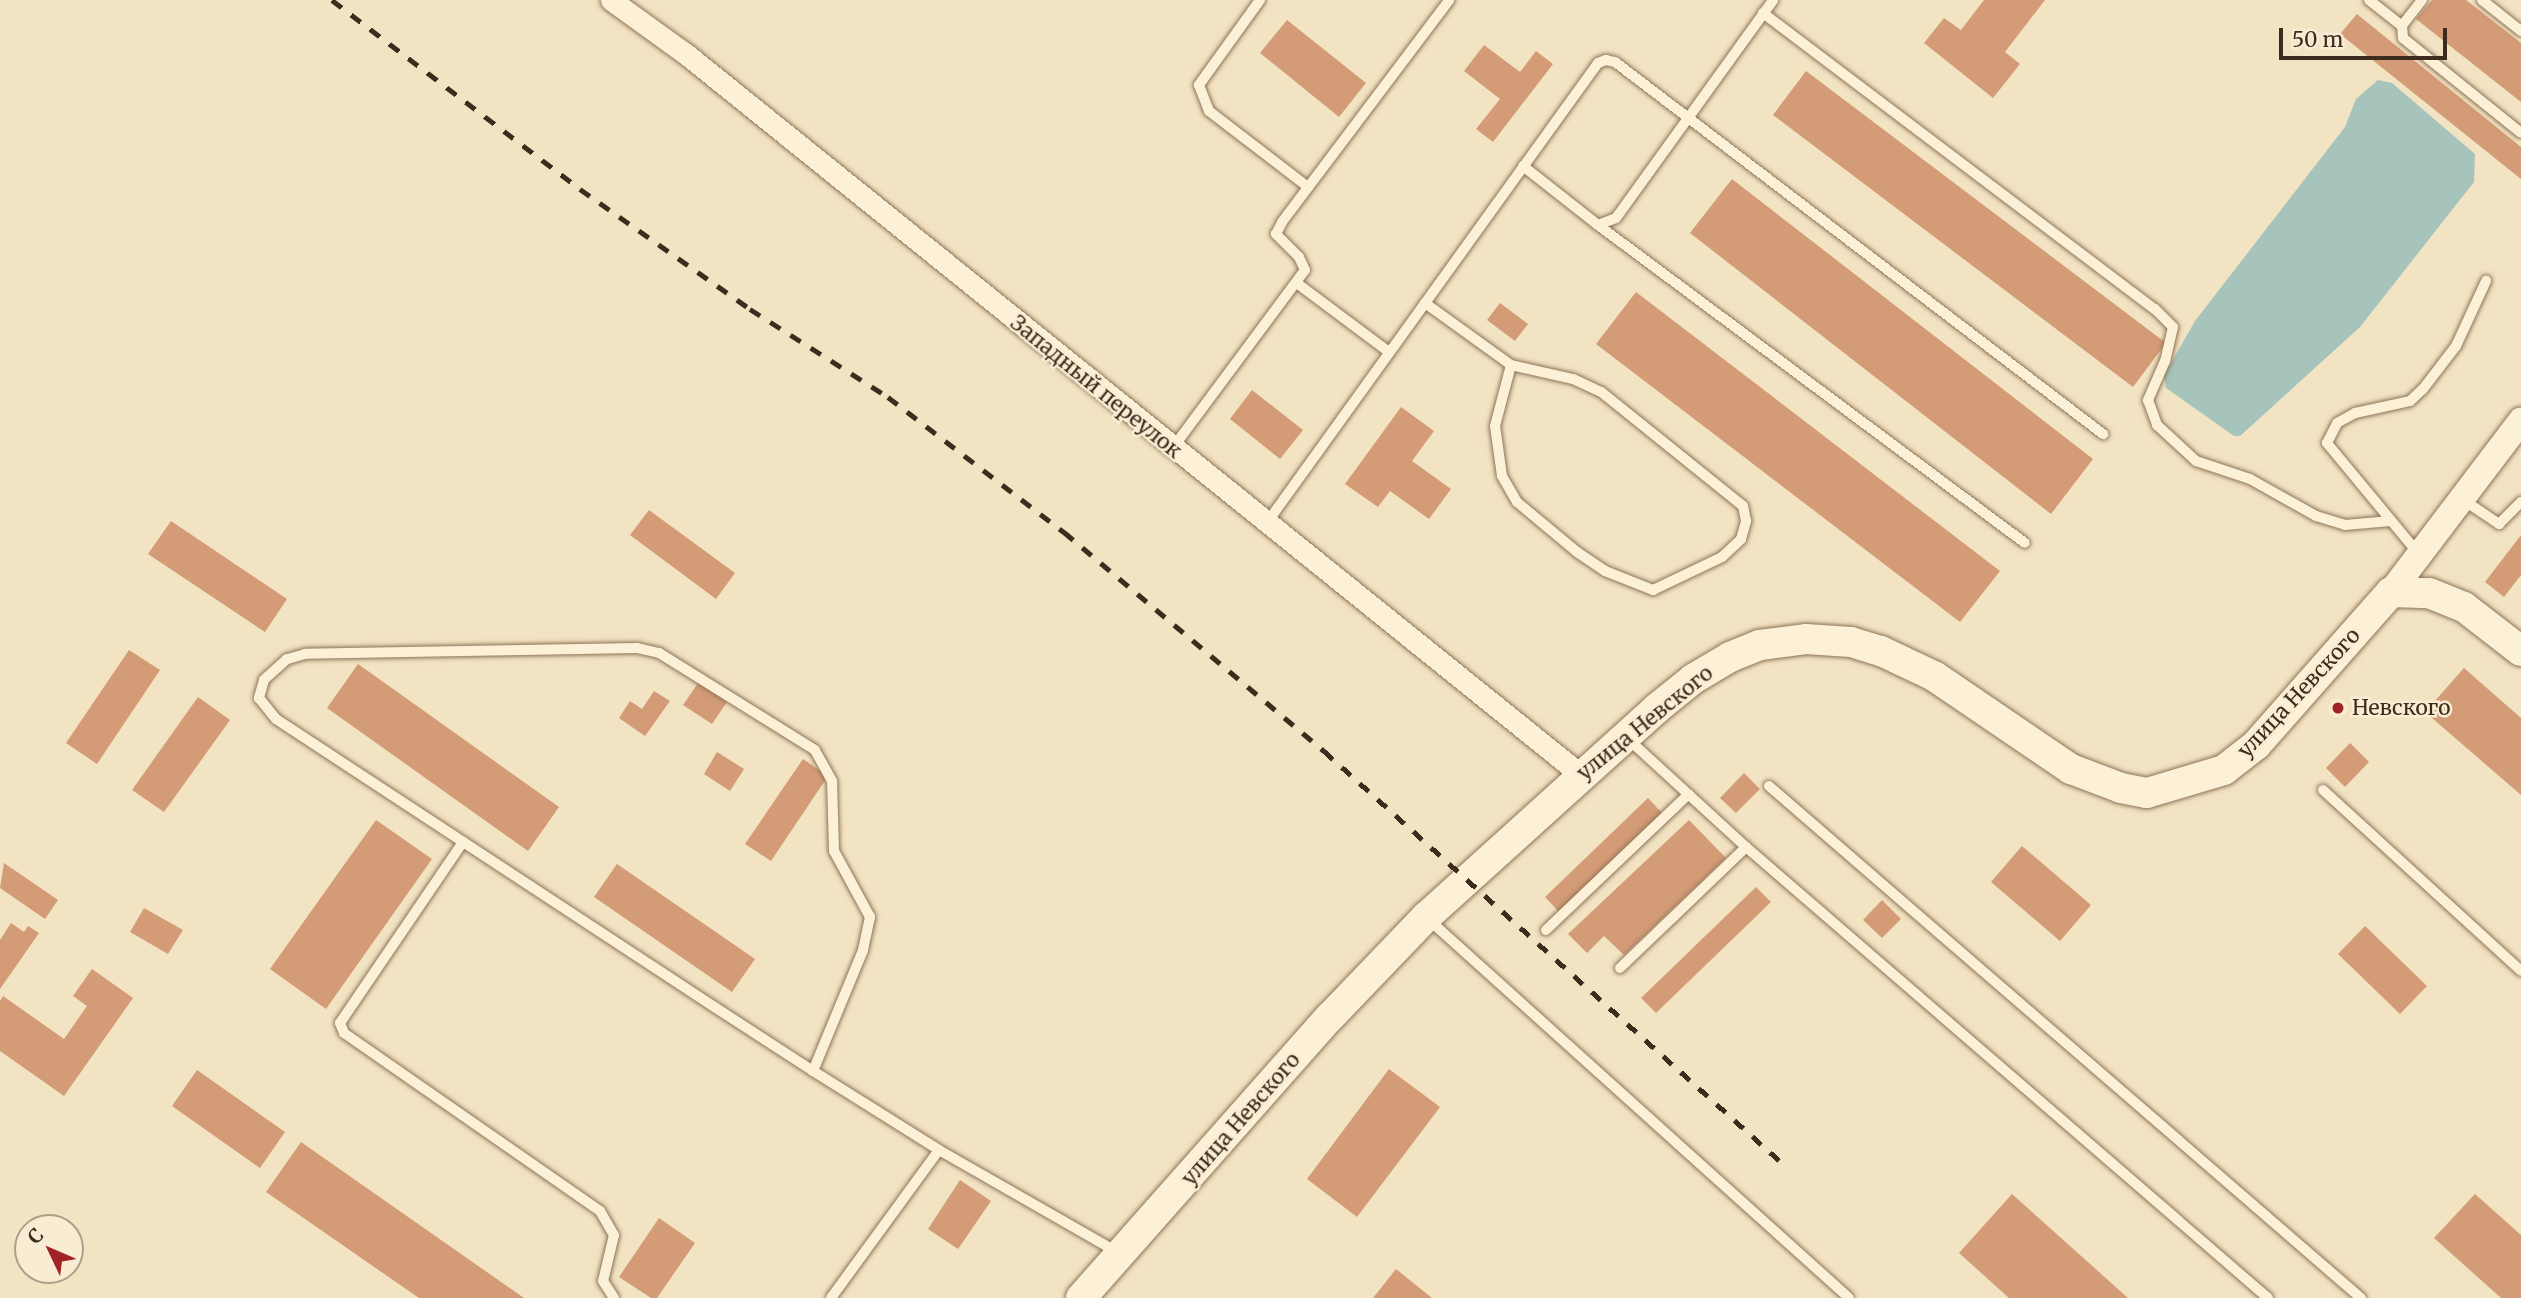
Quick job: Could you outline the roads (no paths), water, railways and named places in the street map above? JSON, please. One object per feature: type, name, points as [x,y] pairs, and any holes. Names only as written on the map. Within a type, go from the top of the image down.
[{"type":"main road","name":"улица Невского","points":[[1082,1298],[1330,1017],[1426,917],[1625,736],[1693,679],[1730,657],[1760,645],[1826,638],[1906,661],[2071,769],[2121,789],[2147,793],[2224,770],[2256,745],[2391,592]]},
{"type":"main road","points":[[2391,592],[2429,593],[2464,607],[2521,651]]},
{"type":"street","name":"Западный переулок","points":[[611,0],[686,54],[1172,449],[1581,775]]},
{"type":"street","points":[[2391,592],[2521,421]]},
{"type":"lane","points":[[1260,0],[1199,85],[1209,111],[1308,187]]},
{"type":"lane","points":[[1172,449],[1298,284],[1305,270],[1299,257],[1276,234],[1308,187],[1449,0]]},
{"type":"lane","points":[[1598,225],[1616,218],[1773,0]]},
{"type":"lane","points":[[2370,0],[2402,26]]},
{"type":"lane","points":[[2422,0],[2402,26],[2403,38],[2521,133]]},
{"type":"lane","points":[[2482,0],[2521,31]]},
{"type":"lane","points":[[1763,13],[2155,309],[2173,327],[2165,361],[2148,400],[2157,425],[2196,461],[2250,479],[2316,516],[2345,525],[2391,521]]},
{"type":"lane","points":[[1266,524],[1598,63],[1606,60],[1687,117],[2103,434]]},
{"type":"lane","points":[[1523,166],[1598,225],[2025,543]]},
{"type":"lane","points":[[2420,555],[2328,443],[2337,423],[2346,418],[2410,401],[2423,389],[2456,346],[2486,281]]},
{"type":"lane","points":[[1298,284],[1389,352]]},
{"type":"lane","points":[[1425,303],[1511,365],[1573,379],[1601,393],[1743,506],[1746,521],[1741,539],[1722,557],[1653,590],[1605,571],[1577,552],[1517,502],[1502,476],[1495,426],[1511,365]]},
{"type":"lane","points":[[2462,499],[2499,524],[2521,502]]},
{"type":"lane","points":[[813,1071],[863,950],[870,917],[834,850],[832,780],[814,750],[659,653],[637,648],[306,654],[287,659],[264,680],[259,698],[269,714],[813,1071],[939,1150],[1122,1254]]},
{"type":"lane","points":[[1625,736],[1746,847],[2268,1298]]},
{"type":"lane","points":[[1769,786],[2361,1298]]},
{"type":"lane","points":[[2323,790],[2521,971]]},
{"type":"lane","points":[[1546,930],[1689,793]]},
{"type":"lane","points":[[463,842],[340,1023],[344,1033],[600,1210],[614,1235],[603,1281],[614,1298]]},
{"type":"lane","points":[[1620,968],[1746,847]]},
{"type":"lane","points":[[1426,917],[1849,1298]]},
{"type":"lane","points":[[831,1298],[939,1150]]},
{"type":"water","points":[[2378,80],[2392,83],[2475,154],[2474,182],[2360,327],[2240,436],[2234,436],[2166,388],[2164,375],[2195,321],[2345,127],[2356,99]]},
{"type":"railway","points":[[332,0],[580,189],[750,309],[888,397],[1064,532],[1324,751],[1781,1162]]},
{"type":"place","name":"Невского","points":[[2338,708]]}]
